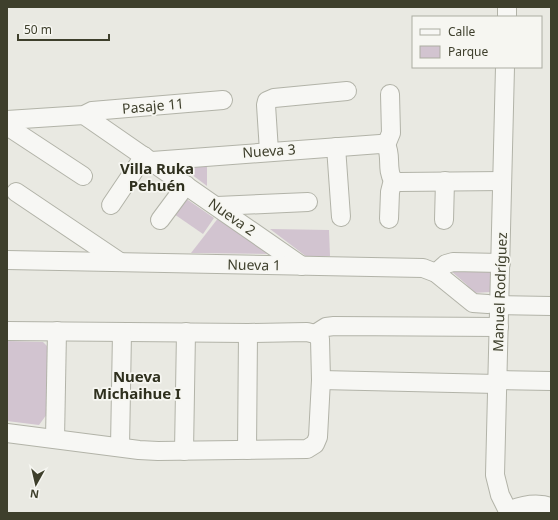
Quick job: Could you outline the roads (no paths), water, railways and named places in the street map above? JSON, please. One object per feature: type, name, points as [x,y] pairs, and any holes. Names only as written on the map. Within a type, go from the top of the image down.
[{"type":"street","name":"Manuel Rodríguez","points":[[505,68],[501,263],[494,305],[499,327],[495,475],[500,495],[509,512]]},
{"type":"street","points":[[269,151],[266,106],[269,100],[347,91]]},
{"type":"street","points":[[389,219],[390,192],[393,180],[386,145],[391,133],[390,94]]},
{"type":"street","name":"Pasaje 11","points":[[7,120],[84,115],[92,111],[223,100]]},
{"type":"street","name":"Nueva 2","points":[[84,115],[91,118],[302,266]]},
{"type":"street","points":[[7,126],[83,176]]},
{"type":"street","name":"Nueva 3","points":[[148,159],[380,144],[386,145]]},
{"type":"street","points":[[336,147],[340,218]]},
{"type":"street","points":[[111,205],[148,159]]},
{"type":"street","points":[[393,180],[399,182],[502,181]]},
{"type":"street","points":[[444,181],[444,220]]},
{"type":"street","points":[[160,220],[186,185]]},
{"type":"street","points":[[16,192],[120,262]]},
{"type":"street","points":[[217,206],[308,202]]},
{"type":"street","name":"Nueva 1","points":[[7,260],[422,268],[436,273],[473,303],[551,306]]},
{"type":"street","points":[[436,273],[444,266],[453,262],[501,263]]},
{"type":"street","points":[[315,334],[326,327],[334,326],[499,327]]},
{"type":"street","points":[[7,331],[307,332],[315,334],[320,339],[321,380],[318,437],[315,444],[302,450],[139,450],[7,433]]},
{"type":"street","points":[[55,439],[57,331]]},
{"type":"street","points":[[120,447],[122,332]]},
{"type":"street","points":[[184,451],[186,332]]},
{"type":"street","points":[[247,450],[248,333]]},
{"type":"street","points":[[321,380],[497,382],[551,381]]},
{"type":"street","points":[[509,512],[518,507],[528,505],[544,504],[551,506]]},
{"type":"district","name":"Villa Ruka Pehuén","points":[[157,178]]},
{"type":"district","name":"Nueva Michaihue I","points":[[137,386]]}]
